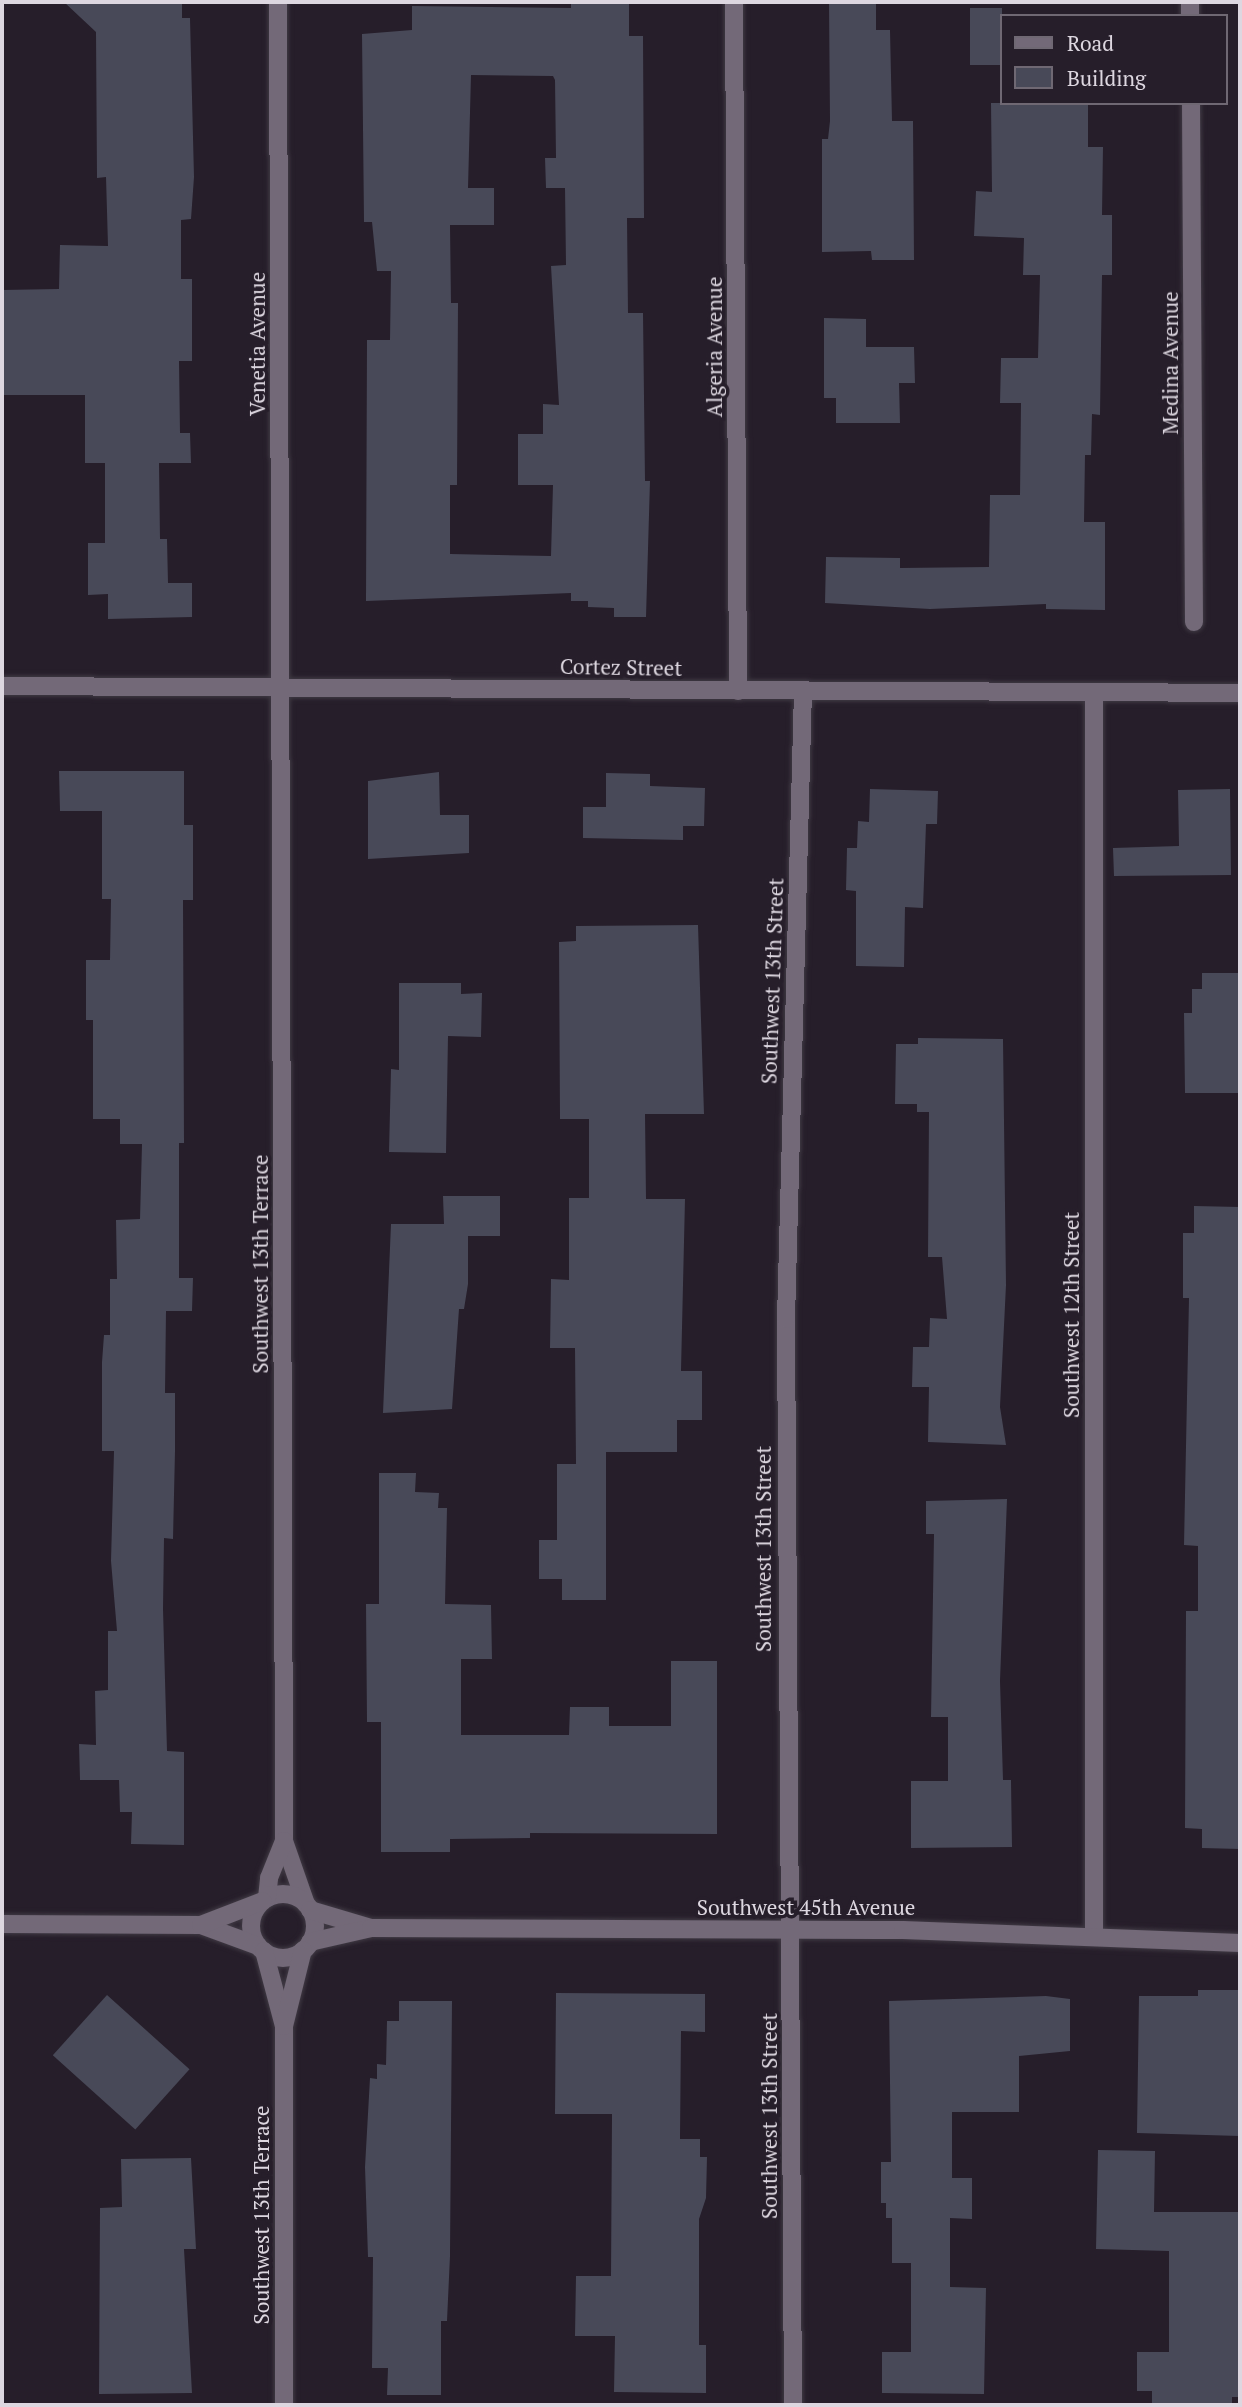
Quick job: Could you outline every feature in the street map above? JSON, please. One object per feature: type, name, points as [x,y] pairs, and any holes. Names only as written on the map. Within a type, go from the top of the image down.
[{"type":"street","name":"Venetia Avenue","points":[[278,2],[281,686]]},
{"type":"street","name":"Algeria Avenue","points":[[734,2],[738,691]]},
{"type":"street","name":"Medina Avenue","points":[[1191,105],[1194,622]]},
{"type":"street","name":"Cortez Street","points":[[2,686],[1240,693]]},
{"type":"street","name":"Southwest 13th Terrace","points":[[281,686],[284,1842],[308,1907]]},
{"type":"street","name":"Southwest 13th Street","points":[[793,2405],[786,1319],[803,692]]},
{"type":"street","name":"Southwest 12th Street","points":[[1094,693],[1094,1937]]},
{"type":"street","name":"Southwest 13th Terrace","points":[[265,1900],[269,1878],[284,1842]]},
{"type":"street","points":[[2,1924],[201,1925],[279,1957],[307,1946],[308,1907],[284,1894],[201,1925]]},
{"type":"street","points":[[261,1948],[251,1923],[265,1900]]},
{"type":"street","name":"Southwest 45th Avenue","points":[[308,1907],[371,1927]]},
{"type":"street","name":"Southwest 45th Avenue","points":[[307,1946],[371,1927],[788,1929],[1240,1943]]},
{"type":"street","name":"Southwest 13th Terrace","points":[[284,2405],[284,2025],[307,1946]]},
{"type":"street","name":"Southwest 13th Terrace","points":[[261,1948],[284,2025]]},
{"type":"building","points":[[64,2],[182,2],[182,18],[190,18],[194,177],[191,219],[181,220],[181,279],[192,279],[192,361],[179,361],[180,433],[190,433],[191,463],[159,463],[160,539],[167,539],[168,583],[192,583],[192,617],[108,619],[108,594],[88,595],[88,543],[105,543],[105,463],[85,463],[85,395],[2,395],[2,290],[59,289],[60,245],[108,246],[106,177],[97,178],[96,32]]},
{"type":"building","points":[[571,2],[629,2],[629,36],[643,36],[644,218],[627,218],[628,313],[643,313],[645,481],[650,481],[646,617],[614,617],[614,608],[588,607],[588,601],[571,601],[571,593],[366,601],[367,340],[390,340],[391,271],[377,271],[372,222],[364,222],[362,34],[412,30],[412,6],[571,8]],"holes":[[[471,75],[553,76],[556,158],[545,158],[546,188],[565,188],[566,265],[551,266],[559,405],[543,404],[543,434],[518,434],[518,485],[553,485],[551,556],[450,554],[450,485],[457,485],[458,303],[451,303],[450,225],[494,225],[494,188],[468,188]]]},
{"type":"building","points":[[829,2],[876,2],[876,30],[890,30],[892,121],[913,121],[914,260],[872,260],[871,251],[822,252],[822,139],[828,139],[830,121]]},
{"type":"building","points":[[970,8],[1002,8],[1000,65],[970,65]]},
{"type":"building","points":[[991,103],[1088,105],[1088,147],[1103,147],[1102,215],[1112,215],[1112,275],[1102,275],[1100,415],[1092,414],[1091,455],[1085,455],[1084,522],[1105,522],[1105,610],[1046,609],[1046,604],[930,609],[825,603],[826,557],[900,558],[900,568],[989,567],[990,495],[1020,495],[1021,403],[1000,403],[1001,358],[1038,358],[1040,275],[1023,275],[1024,238],[974,236],[976,191],[992,192]]},
{"type":"building","points":[[824,318],[866,319],[866,347],[914,347],[915,383],[899,383],[900,423],[836,423],[836,398],[824,398]]},
{"type":"building","points":[[59,771],[184,771],[184,825],[193,825],[193,900],[183,900],[184,1143],[179,1143],[179,1278],[193,1278],[192,1311],[166,1311],[165,1393],[175,1393],[175,1451],[173,1539],[164,1538],[163,1609],[167,1751],[184,1752],[184,1845],[131,1844],[132,1812],[120,1812],[119,1780],[80,1780],[79,1744],[96,1745],[95,1691],[108,1690],[108,1631],[117,1631],[111,1561],[114,1451],[102,1451],[102,1362],[104,1335],[110,1335],[110,1279],[117,1279],[116,1220],[140,1219],[142,1144],[120,1144],[120,1119],[93,1119],[93,1020],[86,1020],[86,960],[110,960],[111,899],[102,899],[102,811],[60,811]]},
{"type":"building","points":[[439,772],[440,815],[469,815],[469,853],[368,859],[368,781]]},
{"type":"building","points":[[606,773],[650,774],[650,786],[705,788],[704,826],[683,826],[683,840],[583,838],[583,807],[606,807]]},
{"type":"building","points":[[870,789],[938,791],[937,824],[926,824],[923,908],[905,907],[904,967],[856,966],[856,891],[846,890],[847,848],[857,848],[858,821],[869,822]]},
{"type":"building","points":[[1230,789],[1231,875],[1114,876],[1113,848],[1179,846],[1178,790]]},
{"type":"building","points":[[698,925],[704,1114],[645,1114],[646,1199],[685,1199],[681,1371],[702,1371],[702,1420],[677,1420],[677,1452],[606,1452],[606,1600],[562,1600],[562,1579],[539,1579],[539,1540],[557,1540],[557,1464],[576,1464],[575,1348],[550,1348],[551,1279],[569,1280],[569,1198],[589,1198],[589,1119],[560,1119],[559,942],[576,941],[576,926]]},
{"type":"building","points":[[1202,973],[1240,973],[1240,1093],[1185,1093],[1184,1013],[1192,1013],[1192,989],[1202,989]]},
{"type":"building","points":[[399,983],[461,983],[461,994],[482,993],[481,1037],[448,1036],[446,1153],[389,1152],[391,1069],[399,1070]]},
{"type":"building","points":[[918,1038],[1003,1039],[1006,1285],[1000,1407],[1006,1445],[928,1442],[929,1387],[912,1387],[913,1347],[929,1347],[930,1318],[947,1319],[942,1257],[928,1257],[929,1112],[917,1112],[917,1104],[895,1104],[896,1044],[918,1044]]},
{"type":"building","points":[[443,1196],[500,1196],[500,1236],[468,1236],[468,1284],[464,1309],[459,1309],[452,1409],[383,1413],[391,1224],[444,1224]]},
{"type":"building","points":[[1194,1206],[1240,1207],[1240,1849],[1202,1848],[1202,1829],[1185,1828],[1186,1611],[1198,1611],[1198,1546],[1184,1545],[1189,1298],[1183,1298],[1183,1233],[1194,1233]]},
{"type":"building","points":[[379,1473],[416,1473],[415,1492],[439,1493],[438,1508],[447,1508],[445,1604],[491,1605],[492,1659],[461,1659],[461,1735],[569,1735],[570,1707],[609,1707],[609,1726],[671,1726],[671,1661],[717,1661],[717,1834],[530,1833],[530,1838],[450,1839],[450,1852],[381,1852],[381,1722],[367,1722],[366,1604],[379,1604]]},
{"type":"building","points":[[1007,1499],[1000,1681],[1003,1780],[1011,1780],[1012,1847],[911,1848],[911,1781],[948,1781],[948,1717],[931,1717],[934,1534],[926,1534],[926,1501]]},
{"type":"building","points":[[1198,1990],[1240,1990],[1240,2136],[1137,2133],[1139,1996],[1198,1996]]},
{"type":"building","points":[[556,1993],[705,1994],[705,2032],[681,2031],[680,2139],[700,2139],[700,2157],[707,2157],[706,2198],[699,2219],[699,2345],[706,2345],[706,2393],[614,2392],[615,2336],[575,2336],[576,2276],[611,2276],[612,2114],[555,2114]]},
{"type":"building","points":[[107,1995],[189,2069],[135,2129],[53,2055]]},
{"type":"building","points":[[1046,1996],[1070,1999],[1070,2051],[1019,2056],[1019,2112],[952,2112],[952,2178],[972,2178],[972,2219],[950,2218],[950,2287],[986,2288],[984,2394],[882,2393],[882,2352],[911,2352],[911,2263],[892,2263],[892,2218],[886,2218],[886,2203],[881,2203],[881,2162],[891,2162],[889,2001]]},
{"type":"building","points":[[399,2001],[452,2001],[450,2256],[447,2321],[441,2321],[441,2395],[387,2395],[388,2368],[372,2368],[373,2257],[368,2257],[365,2167],[370,2078],[377,2079],[377,2064],[386,2065],[387,2021],[399,2021]]},
{"type":"building","points":[[1098,2150],[1155,2151],[1154,2212],[1240,2212],[1240,2397],[1232,2397],[1232,2404],[1152,2404],[1152,2391],[1137,2391],[1137,2352],[1169,2352],[1169,2251],[1096,2249]]},
{"type":"building","points":[[191,2158],[196,2249],[184,2249],[192,2393],[99,2394],[100,2208],[122,2207],[121,2159]]}]
